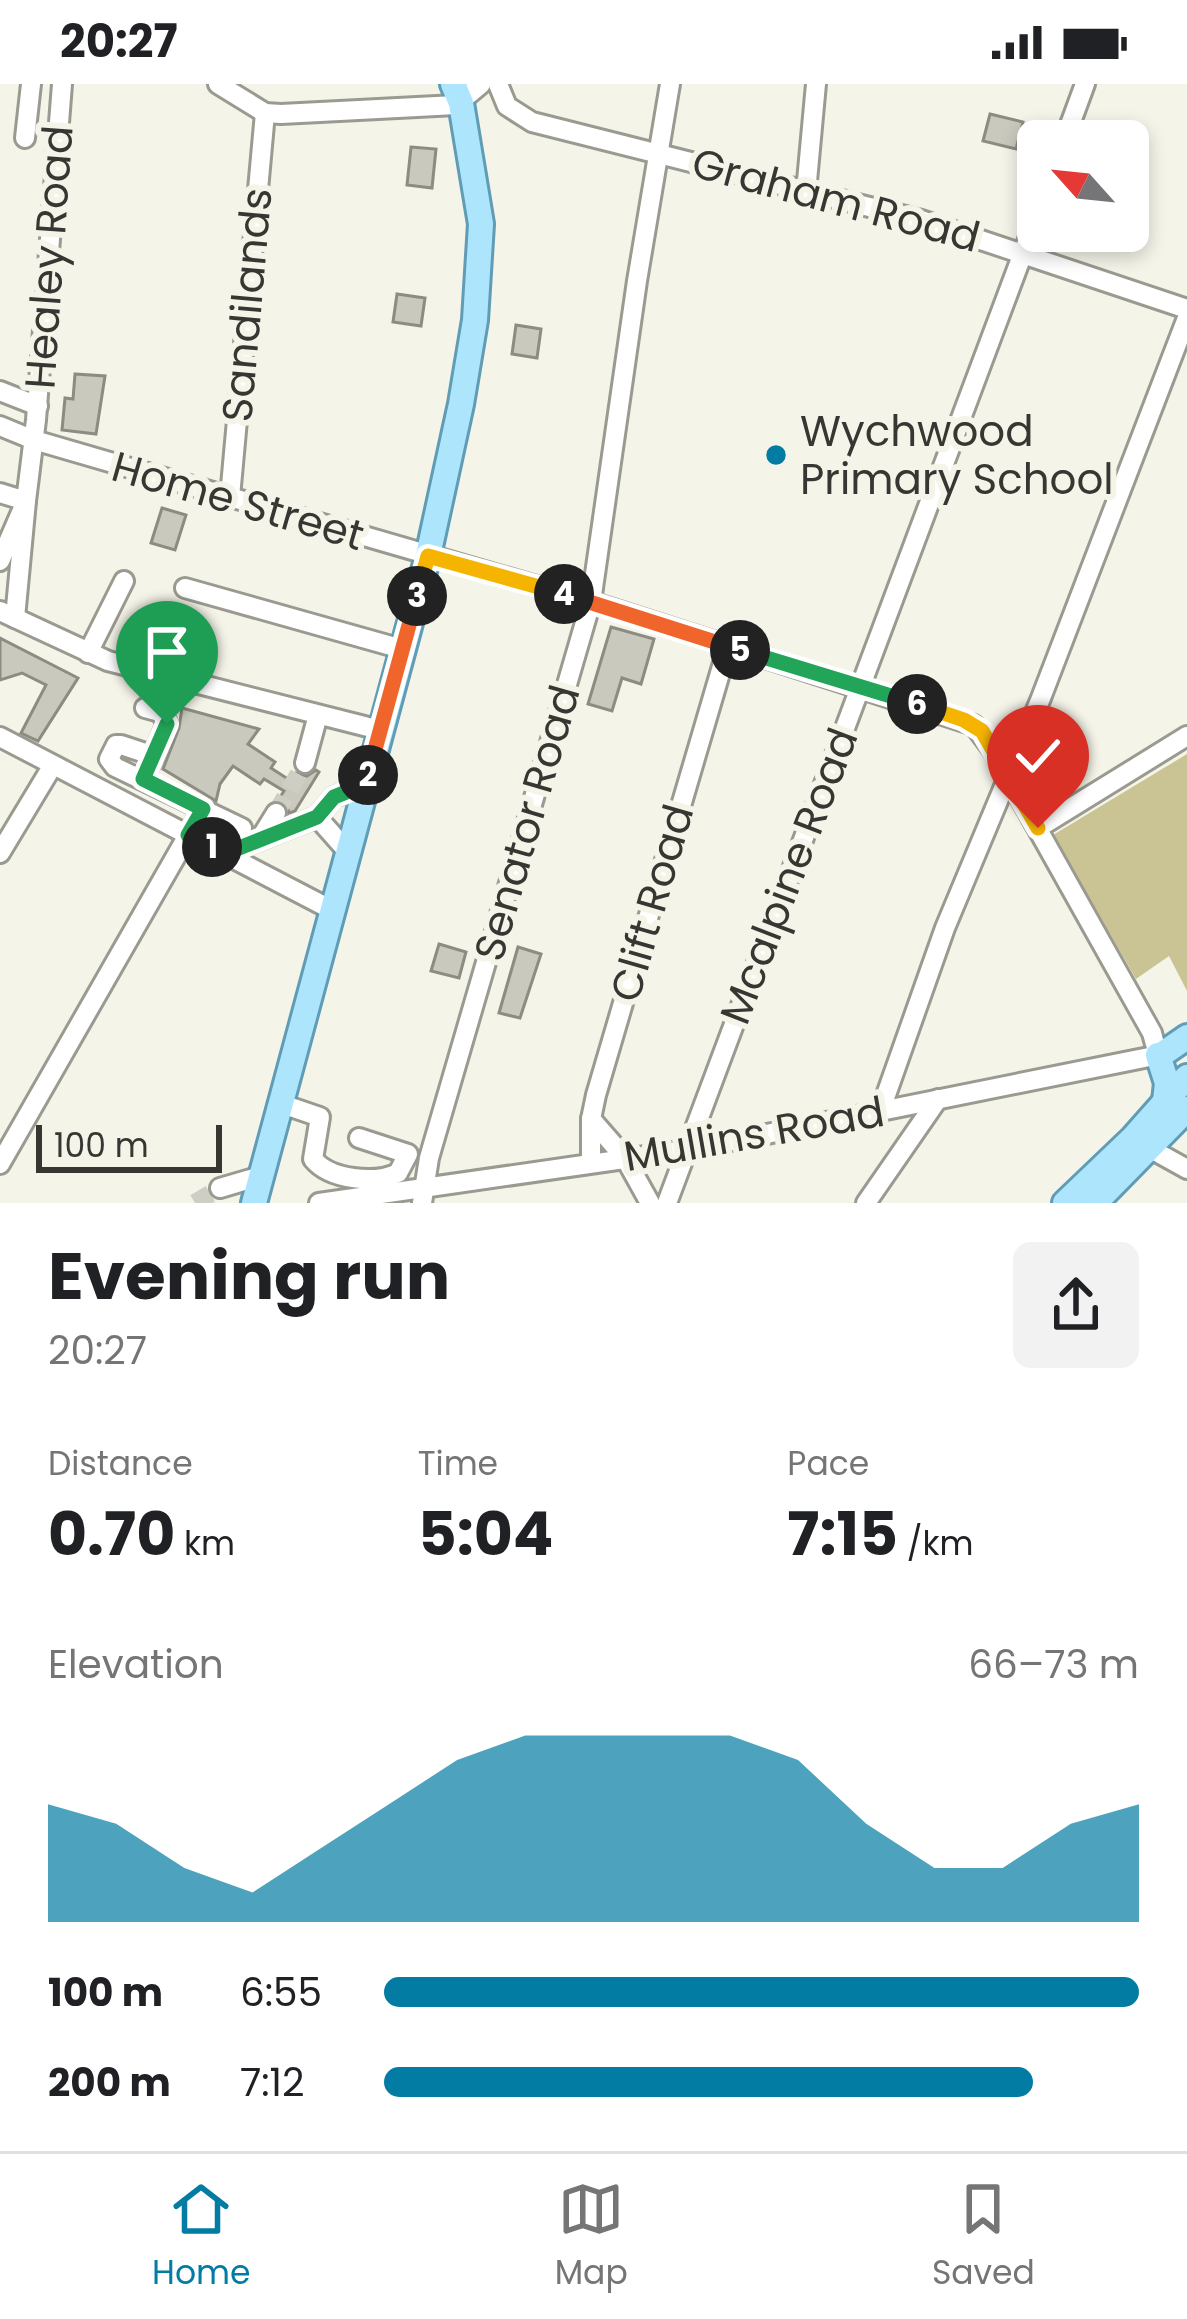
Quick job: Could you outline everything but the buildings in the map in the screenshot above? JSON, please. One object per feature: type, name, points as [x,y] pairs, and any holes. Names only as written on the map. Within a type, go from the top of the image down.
[{"type":"main road","points":[[254,1203],[428,556],[464,390],[480,272],[481,224],[477,180],[449,94]]},
{"type":"main road","points":[[1176,1105],[1160,1055],[1187,1037]]},
{"type":"main road","points":[[1096,1203],[1176,1105],[1187,1077]]},
{"type":"main road","points":[[1065,1203],[1141,1144]]},
{"type":"street","points":[[25,138],[31,84]]},
{"type":"street","name":"Healey Road","points":[[62,84],[38,406],[8,615],[88,653],[380,730]]},
{"type":"street","points":[[218,84],[265,113],[449,94],[482,84]]},
{"type":"street","name":"Graham Road","points":[[498,84],[507,106],[532,122],[921,220],[1017,250]]},
{"type":"street","name":"Senator Road","points":[[422,1196],[429,1158],[591,602],[670,84]]},
{"type":"street","points":[[806,192],[816,84]]},
{"type":"street","points":[[1071,120],[1084,84]]},
{"type":"street","name":"Sandilands","points":[[230,496],[265,113]]},
{"type":"street","name":"Graham Road","points":[[1024,252],[1187,313]]},
{"type":"street","name":"Mcalpine Road","points":[[668,1203],[1024,252]]},
{"type":"street","points":[[880,1112],[945,928],[1187,313]]},
{"type":"street","points":[[0,391],[38,406]]},
{"type":"street","name":"Home Street","points":[[0,426],[34,440],[591,602],[974,725],[982,731],[1038,828],[1160,1055]]},
{"type":"street","points":[[0,493],[26,501]]},
{"type":"street","name":"Healey Road","points":[[0,561],[26,501]]},
{"type":"street","points":[[88,653],[124,581]]},
{"type":"street","points":[[184,588],[403,649]]},
{"type":"street","name":"Clift Road","points":[[591,1163],[591,1119],[728,646]]},
{"type":"street","points":[[143,779],[167,724],[160,712],[145,708]]},
{"type":"street","points":[[305,763],[318,715]]},
{"type":"street","points":[[1038,828],[1187,736]]},
{"type":"street","points":[[0,737],[332,910]]},
{"type":"street","points":[[154,756],[116,745],[111,764],[242,828]]},
{"type":"street","points":[[0,853],[52,765]]},
{"type":"street","points":[[224,854],[317,817],[334,797],[366,784]]},
{"type":"street","points":[[0,1164],[203,809]]},
{"type":"street","points":[[260,839],[276,813]]},
{"type":"street","points":[[317,817],[348,852]]},
{"type":"street","name":"Mullins Road","points":[[319,1203],[422,1196],[591,1163],[687,1150],[1187,1049]]},
{"type":"street","points":[[866,1203],[938,1099]]},
{"type":"street","points":[[279,1103],[320,1117],[313,1159],[325,1170],[362,1178],[391,1177],[408,1154]]},
{"type":"street","points":[[591,1119],[625,1158],[650,1203]]},
{"type":"street","points":[[359,1138],[429,1158]]},
{"type":"street","points":[[1141,1144],[1187,1169]]},
{"type":"street","points":[[220,1188],[261,1176]]},
{"type":"shaded area","points":[[1187,754],[1187,991],[1169,956],[1136,979],[1053,835]]},
{"type":"tunnel","points":[[276,813],[305,763]]},
{"type":"tunnel","points":[[195,1203],[220,1188]]},
{"type":"place","name":"Wychwood Primary School","points":[[776,455]]},
{"type":"route","points":[[167,724],[143,779],[203,809],[188,835],[224,854],[317,817],[334,797],[366,784],[428,556],[591,602],[964,720],[982,731],[1038,828]]}]
